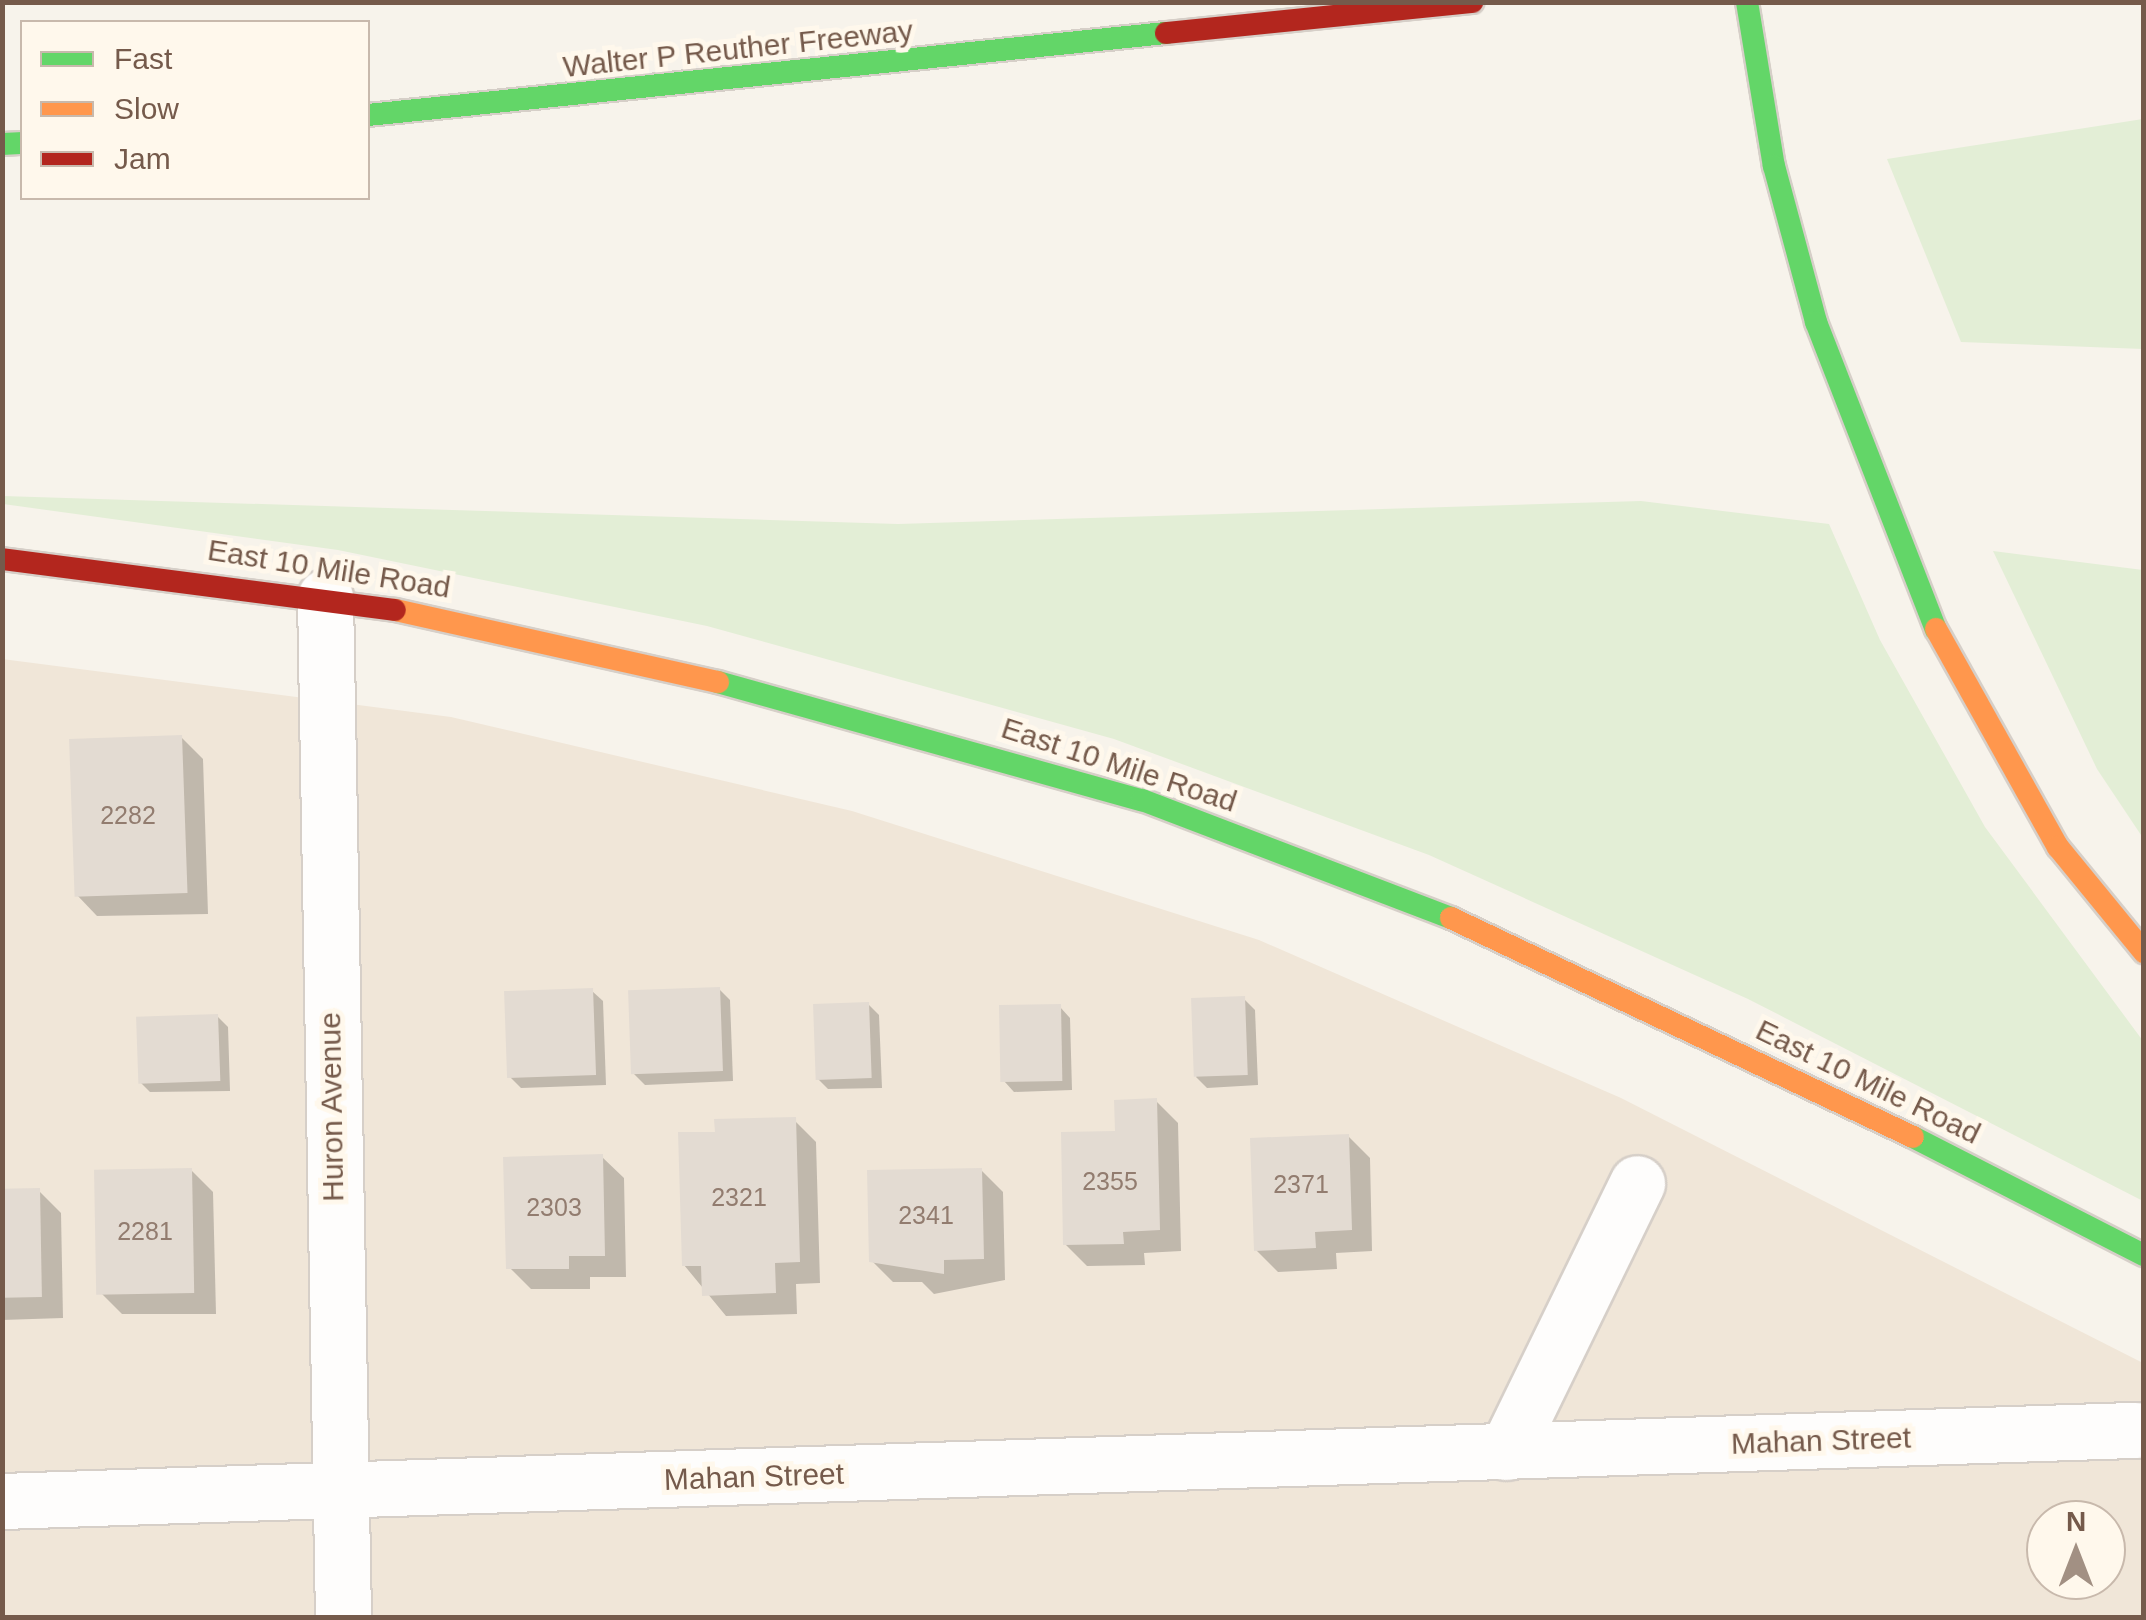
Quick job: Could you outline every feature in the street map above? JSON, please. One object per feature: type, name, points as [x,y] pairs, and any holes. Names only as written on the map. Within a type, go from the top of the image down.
[{"type":"main road","name":"Walter P Reuther Freeway","points":[[370,114],[1472,2]]},
{"type":"main road","points":[[1747,2],[1774,166],[1816,322],[1893,531],[1966,693],[2058,846],[2144,952]]},
{"type":"main road","name":"East 10 Mile Road","points":[[2,560],[325,598],[874,718],[1142,800],[1421,904],[1803,1081],[2144,1255]]},
{"type":"street","name":"Huron Avenue","points":[[325,598],[343,1618]]},
{"type":"street","points":[[1506,1452],[1637,1183]]},
{"type":"street","name":"Mahan Street","points":[[2,1501],[2136,1430]]},
{"type":"shaded area","points":[[2,659],[451,717],[852,811],[1259,940],[1621,1098],[2143,1363],[2143,1617],[3,1617]]},
{"type":"green space","points":[[2143,119],[2143,349],[1961,342],[1887,159]]},
{"type":"green space","points":[[3,496],[898,524],[1641,501],[1829,524],[1880,640],[1985,827],[2143,1041],[2143,1201],[1748,999],[1429,855],[1114,739],[707,626],[338,550],[3,504]]},
{"type":"green space","points":[[1993,551],[2143,570],[2143,838],[2097,769]]},
{"type":"building","points":[[182,735],[188,893],[75,897],[69,739]]},
{"type":"building","points":[[720,987],[723,1071],[631,1074],[628,990]]},
{"type":"building","points":[[593,988],[596,1075],[507,1078],[504,991]]},
{"type":"building","points":[[1245,996],[1248,1075],[1194,1077],[1191,998]]},
{"type":"building","points":[[869,1002],[872,1078],[816,1080],[813,1004]]},
{"type":"building","points":[[1061,1004],[1062,1081],[1000,1082],[999,1005]]},
{"type":"building","points":[[218,1014],[220,1081],[138,1084],[136,1017]]},
{"type":"building","points":[[1157,1098],[1160,1230],[1123,1232],[1124,1244],[1063,1245],[1061,1132],[1115,1131],[1114,1100]]},
{"type":"building","points":[[796,1117],[800,1262],[775,1263],[776,1293],[702,1296],[701,1266],[682,1266],[678,1132],[715,1132],[714,1119]]},
{"type":"building","points":[[1349,1134],[1352,1230],[1315,1232],[1316,1248],[1254,1251],[1250,1138]]},
{"type":"building","points":[[603,1154],[605,1256],[569,1256],[569,1269],[506,1269],[503,1157]]},
{"type":"building","points":[[192,1168],[194,1293],[96,1295],[94,1170]]},
{"type":"building","points":[[982,1168],[984,1259],[944,1260],[944,1274],[869,1262],[867,1170]]},
{"type":"building","points":[[40,1188],[42,1297],[4,1298],[2,1189]]},
{"type":"traffic: fast","points":[[1747,2],[1774,166],[1816,322],[1936,629]]},
{"type":"traffic: fast","points":[[370,115],[1166,33]]},
{"type":"traffic: fast","points":[[2,144],[20,143]]},
{"type":"traffic: fast","points":[[718,682],[1142,800],[1451,918]]},
{"type":"traffic: fast","points":[[1913,1137],[2144,1255]]},
{"type":"traffic: slow","points":[[395,610],[718,682]]},
{"type":"traffic: slow","points":[[1936,629],[2058,847],[2144,952]]},
{"type":"traffic: slow","points":[[1451,918],[1913,1137]]},
{"type":"traffic: jam","points":[[1166,33],[1472,2]]},
{"type":"traffic: jam","points":[[2,559],[395,610]]}]
